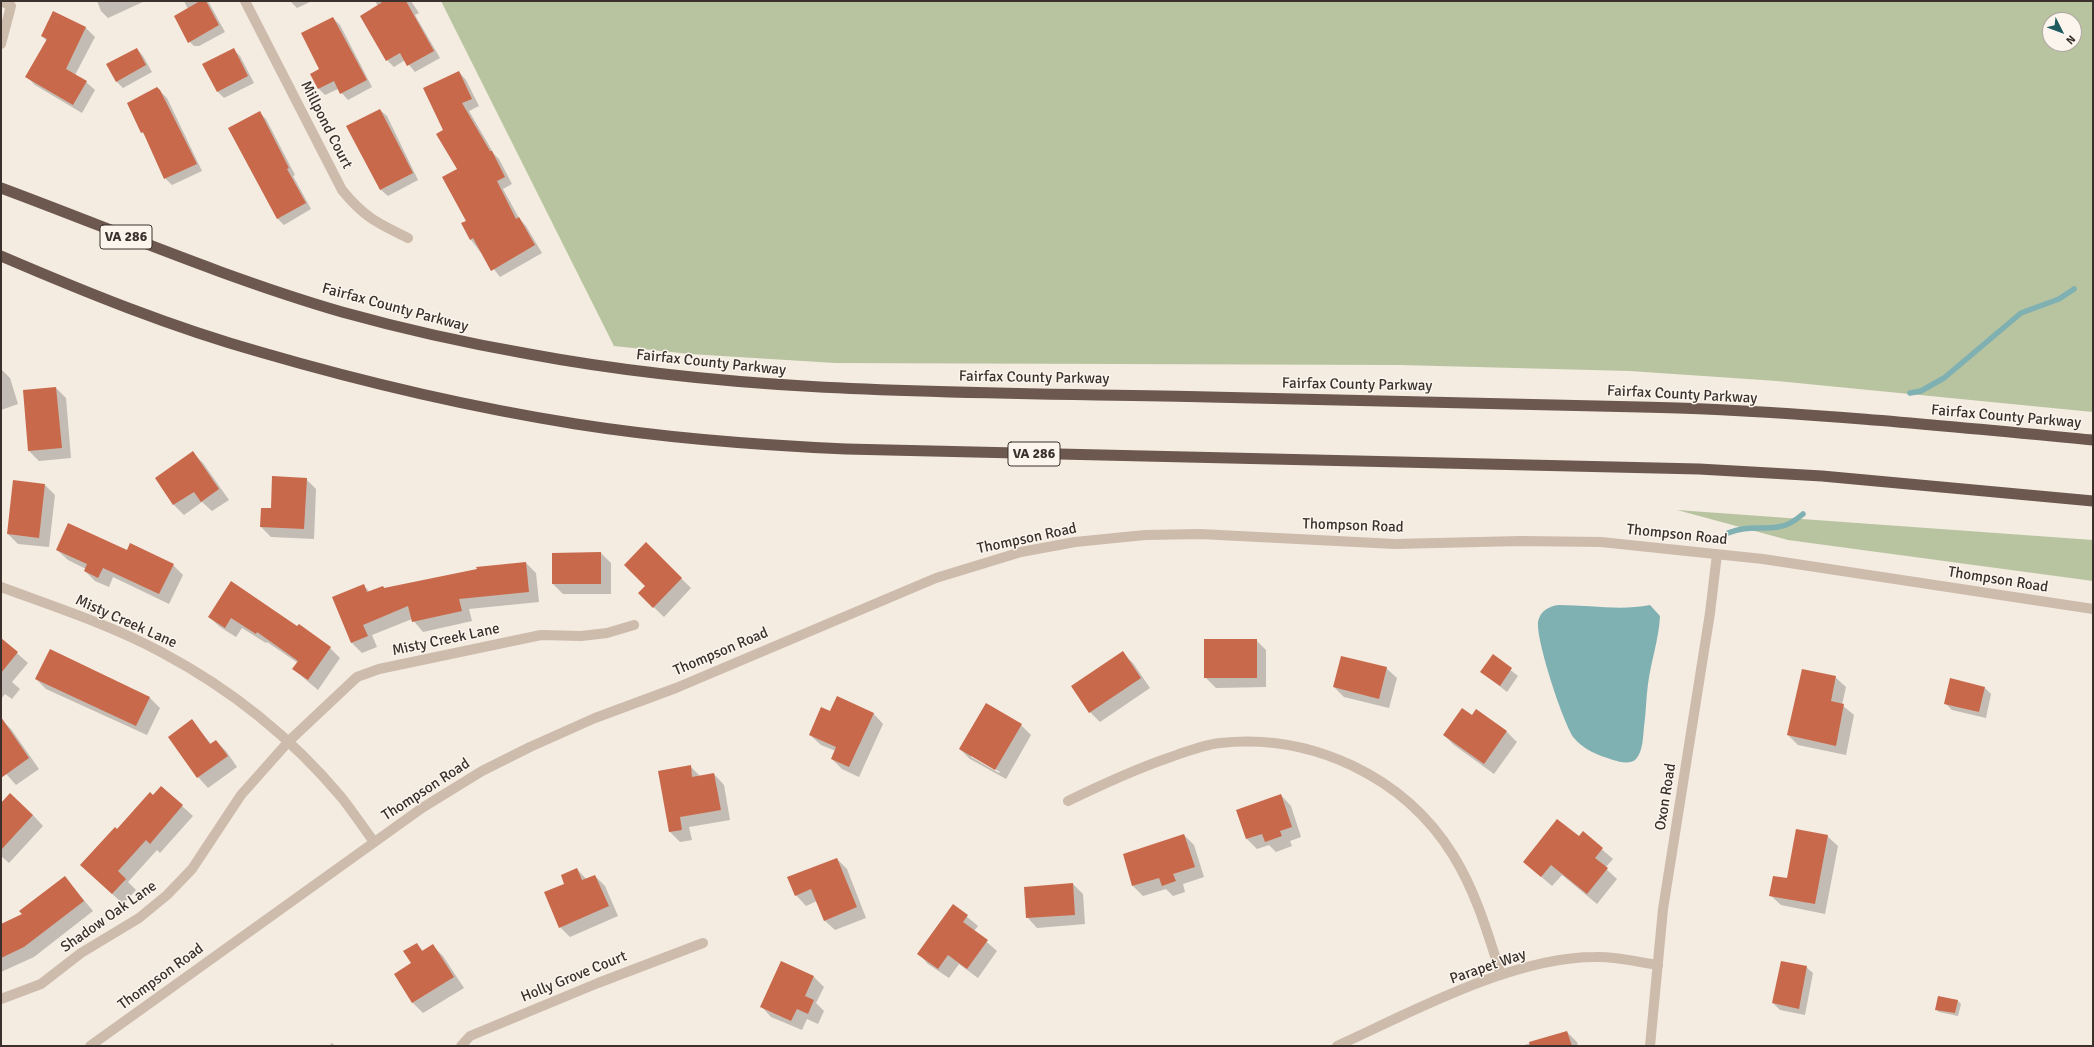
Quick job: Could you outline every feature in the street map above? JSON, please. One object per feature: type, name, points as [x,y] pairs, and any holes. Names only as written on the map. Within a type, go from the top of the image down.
[{"type":"highway","name":"Fairfax County Parkway","points":[[1,188],[94,225],[263,286],[343,312],[457,340],[534,355],[646,372],[803,386],[1683,408],[1900,422],[2093,440]]},
{"type":"highway","name":"VA 286","points":[[1,256],[138,311],[258,352],[380,385],[468,404],[576,424],[666,436],[774,446],[846,449],[1699,469],[1822,476],[2093,501]]},
{"type":"street","points":[[1,1],[12,3]]},
{"type":"street","name":"Millpond Court","points":[[245,1],[342,190],[358,209],[374,222],[408,238]]},
{"type":"street","points":[[1,20],[12,3]]},
{"type":"street","points":[[1,44],[12,3]]},
{"type":"street","name":"Thompson Road","points":[[90,1046],[422,808],[482,771],[530,747],[595,718],[676,688],[936,578],[1021,552],[1074,542],[1145,535],[1200,534],[1395,544],[1520,541],[1601,542],[1717,554],[2093,609]]},
{"type":"street","name":"Oxon Road","points":[[1650,1046],[1663,909],[1710,613],[1717,554]]},
{"type":"street","name":"Misty Creek Lane","points":[[1,587],[110,629],[160,652],[216,684],[251,709],[289,741],[343,799],[374,842]]},
{"type":"street","name":"Misty Creek Lane","points":[[289,741],[357,677],[378,669],[541,635],[581,636],[607,633],[634,625]]},
{"type":"street","name":"Shadow Oak Lane","points":[[1,1000],[41,984],[81,953],[139,918],[167,896],[192,869],[241,795],[289,741]]},
{"type":"street","points":[[1068,801],[1123,774],[1195,748],[1219,743],[1254,741],[1283,743],[1312,749],[1337,758],[1367,773],[1394,791],[1418,811],[1440,837],[1453,855],[1468,883],[1485,924],[1500,975]]},
{"type":"street","name":"Holly Grove Court","points":[[461,1046],[470,1036],[591,986],[703,943]]},
{"type":"street","name":"Parapet Way","points":[[1337,1046],[1467,988],[1500,975],[1550,962],[1596,956],[1658,965]]},
{"type":"green space","points":[[441,1],[2093,1],[2093,412],[1777,381],[1630,371],[1400,365],[835,363],[690,354],[614,346]]},
{"type":"green space","points":[[1677,510],[2093,540],[2093,581],[1788,540]]},
{"type":"water","points":[[1559,605],[1627,608],[1650,605],[1660,616],[1648,684],[1642,743],[1640,752],[1634,761],[1619,762],[1592,752],[1582,746],[1574,738],[1569,729],[1551,681],[1541,646],[1538,622],[1543,612],[1548,608]]},
{"type":"building","points":[[200,1],[206,1],[219,25],[188,43],[174,16]]},
{"type":"building","points":[[384,1],[406,1],[434,51],[407,66],[400,53],[386,61],[360,16]]},
{"type":"building","points":[[53,11],[86,27],[66,69],[87,81],[73,105],[25,77],[47,39],[41,36]]},
{"type":"building","points":[[333,17],[367,80],[340,94],[334,81],[318,89],[310,74],[319,69],[301,33]]},
{"type":"building","points":[[137,48],[146,65],[116,82],[106,64]]},
{"type":"building","points":[[234,48],[248,76],[217,92],[202,64]]},
{"type":"building","points":[[459,71],[472,99],[462,103],[490,151],[492,151],[505,177],[497,181],[516,219],[519,217],[535,245],[491,271],[473,238],[470,240],[461,223],[466,221],[442,177],[457,169],[436,134],[443,130],[423,88]]},
{"type":"building","points":[[157,87],[160,90],[197,164],[164,179],[143,132],[141,133],[127,103]]},
{"type":"building","points":[[380,109],[413,173],[380,190],[346,126]]},
{"type":"building","points":[[260,111],[289,168],[287,169],[306,203],[277,219],[228,128]]},
{"type":"building","points":[[56,387],[62,448],[28,451],[23,390]]},
{"type":"building","points":[[193,451],[219,489],[201,502],[194,492],[173,505],[155,478]]},
{"type":"building","points":[[272,476],[307,478],[304,529],[260,527],[261,508],[271,508]]},
{"type":"building","points":[[13,480],[45,484],[39,538],[7,534]]},
{"type":"building","points":[[68,523],[127,550],[130,543],[174,564],[159,594],[103,568],[98,578],[84,571],[87,564],[56,550]]},
{"type":"building","points":[[646,542],[682,578],[653,608],[638,593],[645,586],[624,565]]},
{"type":"building","points":[[601,552],[601,584],[552,584],[552,553]]},
{"type":"building","points":[[526,562],[529,592],[459,599],[462,611],[412,622],[408,606],[363,625],[368,636],[351,643],[332,597],[364,584],[367,592],[383,586],[384,588],[477,569],[476,567]]},
{"type":"building","points":[[231,581],[297,626],[299,624],[331,647],[308,680],[292,669],[298,661],[257,632],[256,634],[231,618],[225,628],[208,617]]},
{"type":"building","points":[[1,638],[18,652],[1,673]]},
{"type":"building","points":[[1204,639],[1257,639],[1257,678],[1204,678]]},
{"type":"building","points":[[50,649],[150,697],[136,726],[35,679]]},
{"type":"building","points":[[1123,651],[1141,678],[1089,713],[1071,686]]},
{"type":"building","points":[[1493,654],[1512,668],[1500,686],[1480,672]]},
{"type":"building","points":[[1341,656],[1387,667],[1379,699],[1333,687]]},
{"type":"building","points":[[1802,669],[1836,676],[1831,701],[1844,704],[1836,746],[1787,735]]},
{"type":"building","points":[[1950,678],[1985,687],[1979,712],[1944,704]]},
{"type":"building","points":[[837,696],[874,713],[849,767],[831,759],[836,747],[809,735],[821,707],[830,711]]},
{"type":"building","points":[[986,703],[1022,724],[995,770],[959,749]]},
{"type":"building","points":[[1462,708],[1472,715],[1476,709],[1507,731],[1484,764],[1443,735]]},
{"type":"building","points":[[1,717],[29,758],[1,778]]},
{"type":"building","points":[[192,719],[210,744],[216,740],[228,756],[197,778],[168,737]]},
{"type":"building","points":[[691,765],[692,777],[714,773],[721,810],[680,817],[682,830],[669,832],[658,771]]},
{"type":"building","points":[[161,786],[183,805],[150,844],[146,840],[118,871],[126,879],[112,894],[80,865],[115,827],[117,829],[150,792],[153,795]]},
{"type":"building","points":[[10,793],[33,815],[1,850],[1,803]]},
{"type":"building","points":[[1281,794],[1292,827],[1280,831],[1282,836],[1265,842],[1262,834],[1246,839],[1236,810]]},
{"type":"building","points":[[1557,819],[1579,836],[1583,831],[1603,848],[1595,858],[1608,868],[1587,894],[1551,865],[1541,877],[1523,862]]},
{"type":"building","points":[[1796,829],[1828,835],[1815,904],[1769,896],[1773,876],[1787,878]]},
{"type":"building","points":[[1184,834],[1195,867],[1173,874],[1176,881],[1162,886],[1159,878],[1132,886],[1123,854]]},
{"type":"building","points":[[837,858],[857,907],[824,921],[811,889],[795,896],[787,877]]},
{"type":"building","points":[[577,868],[582,880],[595,875],[609,906],[559,928],[544,892],[564,884],[561,875]]},
{"type":"building","points":[[65,876],[84,901],[24,947],[1,958],[1,924],[22,914],[19,911]]},
{"type":"building","points":[[1073,883],[1075,915],[1026,918],[1024,887]]},
{"type":"building","points":[[953,904],[968,915],[963,922],[988,940],[967,969],[948,955],[938,969],[917,954]]},
{"type":"building","points":[[417,943],[422,951],[433,944],[454,977],[412,1003],[394,974],[411,963],[403,951]]},
{"type":"building","points":[[781,961],[814,976],[805,996],[814,1000],[808,1014],[797,1009],[791,1021],[760,1007]]},
{"type":"building","points":[[1781,961],[1807,966],[1799,1009],[1772,1003]]},
{"type":"building","points":[[1938,996],[1958,1000],[1955,1013],[1935,1010]]},
{"type":"building","points":[[1567,1031],[1572,1046],[1530,1046],[1529,1042]]},
{"type":"waterway","points":[[1910,393],[1921,391],[1944,378],[2021,313],[2059,299],[2074,289]]},
{"type":"waterway","points":[[1728,533],[1747,528],[1771,528],[1782,526],[1792,522],[1803,514]]}]
